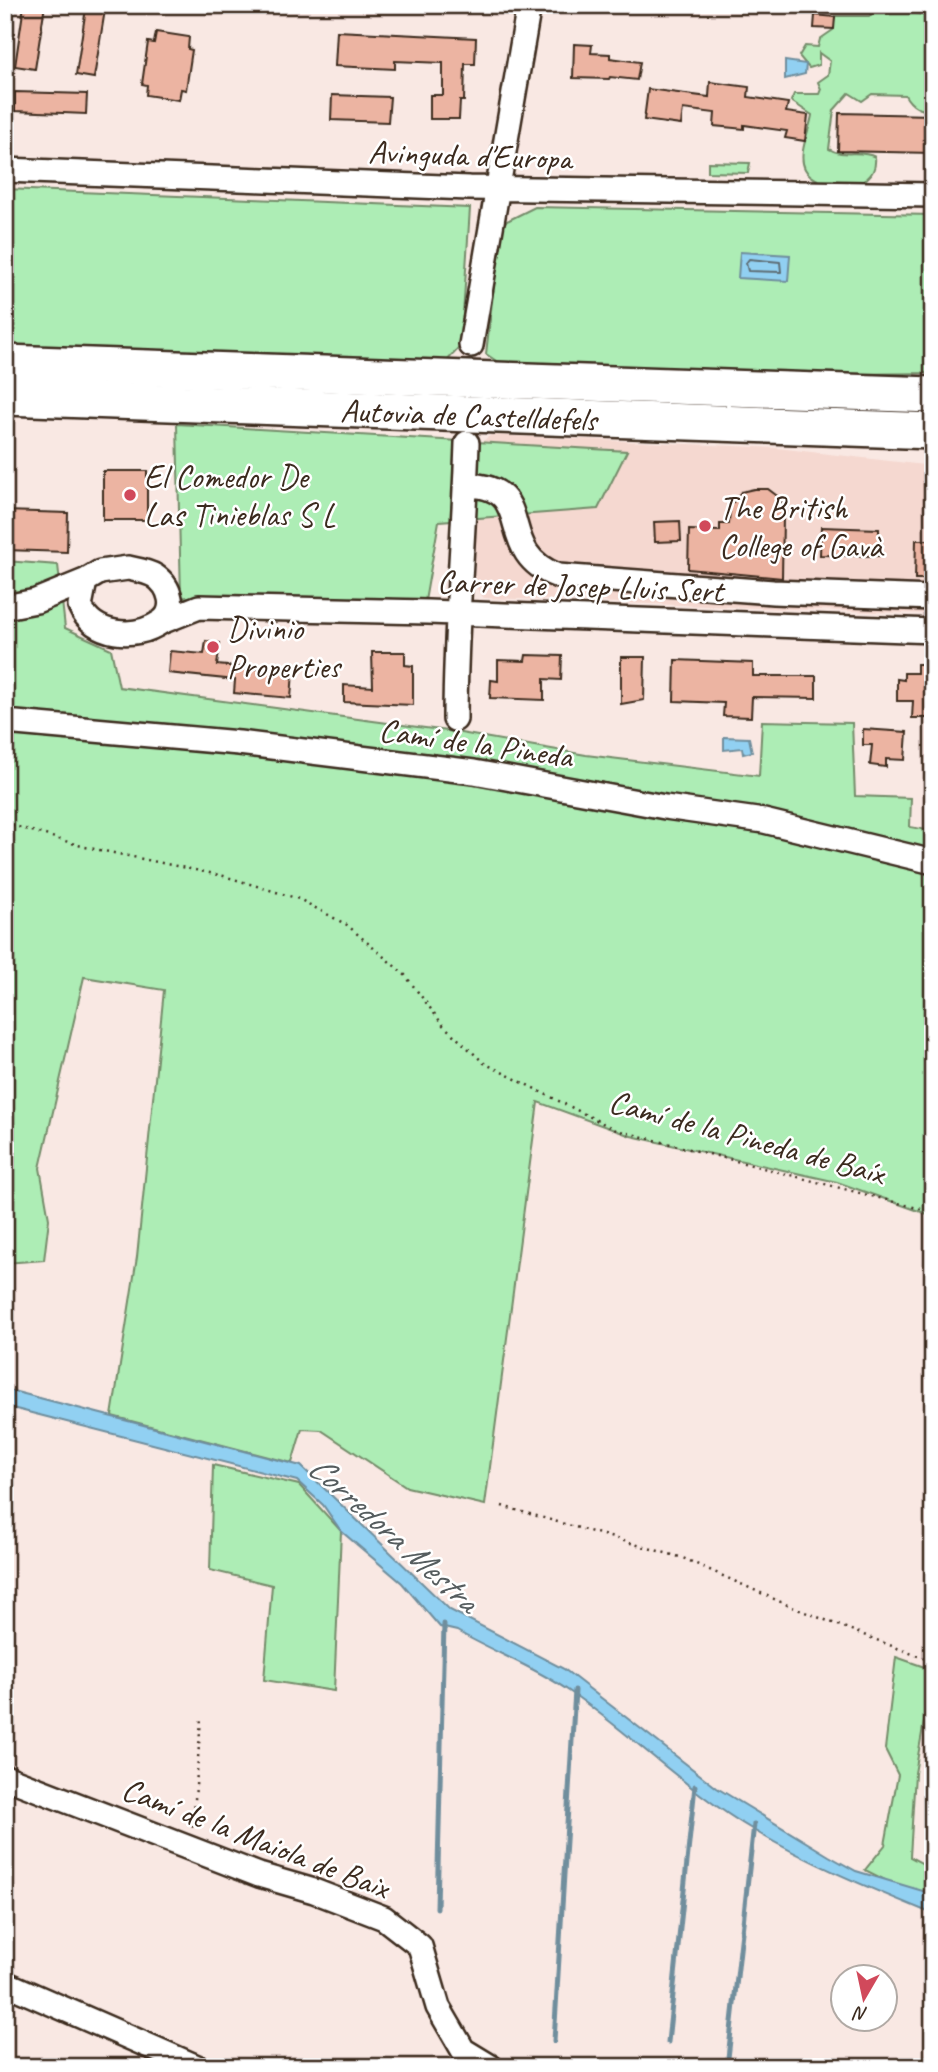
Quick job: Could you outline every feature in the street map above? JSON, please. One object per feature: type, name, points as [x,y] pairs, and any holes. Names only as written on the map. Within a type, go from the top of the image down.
[{"type":"highway","name":"Autovia de Castelldefels","points":[[5,363],[933,395]]},
{"type":"highway","name":"Autovia de Castelldefels","points":[[5,397],[933,431]]},
{"type":"highway","points":[[731,424],[933,446]]},
{"type":"street","points":[[471,345],[495,189],[528,5]]},
{"type":"street","name":"Avinguda d'Europa","points":[[5,170],[495,189],[933,195]]},
{"type":"street","points":[[455,719],[455,641],[467,443]]},
{"type":"street","points":[[466,485],[486,486],[503,494],[509,504],[521,546],[540,569],[558,576],[773,592],[933,598]]},
{"type":"street","name":"Carrer de Josep Lluis Sert","points":[[5,607],[36,601],[100,572],[128,568],[157,577],[165,587],[225,608]]},
{"type":"street","points":[[84,615],[80,606],[85,581]]},
{"type":"street","points":[[161,622],[171,603],[165,587]]},
{"type":"street","name":"Carrer de Josep Lluis Sert","points":[[36,601],[84,615],[93,625],[118,633],[136,631],[192,609],[225,608],[933,631]]},
{"type":"street","name":"Camí de la Pineda","points":[[5,722],[239,743],[474,772],[666,807],[773,823],[933,862]]},
{"type":"street","name":"Camí de la Maiola de Baix","points":[[5,1777],[384,1918],[420,1945],[438,2007],[450,2029],[463,2050],[491,2067]]},
{"type":"street","points":[[5,1983],[197,2067]]},
{"type":"path","name":"Camí de la Pineda de Baíx","points":[[5,823],[85,847],[224,876],[299,899],[347,925],[405,975],[443,1024],[484,1063],[616,1130],[933,1212]]},
{"type":"path","points":[[502,1506],[683,1558],[792,1607],[933,1662]]},
{"type":"path","points":[[191,1848],[201,1718]]},
{"type":"shaded area","name":"The British College of Gavà","points":[[491,435],[777,448],[933,466],[933,614],[565,601],[565,590],[555,590],[554,600],[484,598],[474,585],[480,443]]},
{"type":"green space","points":[[883,5],[933,16],[933,111],[916,107],[905,95],[872,94],[862,101],[849,93],[834,110],[829,149],[875,157],[874,170],[858,183],[833,185],[811,176],[805,169],[802,156],[812,115],[791,101],[794,94],[819,94],[821,89],[818,82],[828,75],[830,61],[819,53],[819,65],[809,68],[799,56],[805,46],[818,47],[820,39],[833,30],[835,16],[869,16]]},
{"type":"green space","points":[[708,162],[750,163],[748,173],[708,172]]},
{"type":"green space","points":[[5,189],[470,208],[461,346],[441,367],[5,347]]},
{"type":"green space","points":[[535,207],[933,215],[933,373],[699,376],[511,371],[486,354],[501,224]]},
{"type":"green space","points":[[177,424],[627,451],[598,509],[439,521],[425,601],[181,597]]},
{"type":"green space","points":[[5,561],[58,565],[65,628],[111,649],[119,687],[455,732],[586,755],[759,776],[762,721],[852,723],[855,796],[911,798],[910,827],[933,831],[933,1216],[837,1182],[631,1136],[538,1102],[485,1505],[407,1487],[321,1430],[302,1429],[292,1463],[112,1416],[137,1257],[164,990],[84,977],[40,1168],[49,1219],[44,1260],[5,1263]]},
{"type":"green space","points":[[213,1465],[299,1485],[341,1531],[334,1691],[264,1680],[272,1585],[210,1570]]},
{"type":"green space","points":[[896,1657],[933,1670],[915,1773],[910,1857],[933,1869],[933,1904],[865,1870],[885,1845],[898,1775],[885,1749]]},
{"type":"water","points":[[785,61],[806,64],[805,74],[785,79]]},
{"type":"water","points":[[740,252],[790,255],[788,281],[738,278]]},
{"type":"water","points":[[724,737],[749,738],[752,752],[743,754],[742,748],[724,750]]},
{"type":"water","points":[[5,1389],[301,1466],[450,1610],[564,1669],[717,1788],[829,1856],[856,1871],[933,1894],[933,1914],[820,1866],[755,1831],[707,1799],[593,1708],[556,1682],[457,1631],[440,1627],[402,1583],[341,1531],[323,1505],[297,1481],[12,1408],[5,1405]]},
{"type":"building","points":[[24,5],[45,5],[35,69],[15,66]]},
{"type":"building","points":[[86,8],[105,10],[94,78],[76,75]]},
{"type":"building","points":[[815,15],[835,17],[834,29],[814,28]]},
{"type":"building","points":[[337,31],[476,38],[475,64],[465,64],[464,101],[460,101],[459,119],[430,119],[430,95],[443,95],[443,63],[395,61],[395,69],[335,66]]},
{"type":"building","points":[[156,32],[189,37],[188,49],[192,50],[186,90],[181,89],[179,100],[146,95],[147,85],[142,84],[148,42],[154,43]]},
{"type":"building","points":[[574,44],[592,45],[591,53],[610,54],[610,58],[640,62],[637,80],[610,77],[573,78]]},
{"type":"building","points":[[710,82],[749,87],[748,97],[788,103],[786,112],[808,115],[805,141],[785,138],[787,131],[744,125],[744,129],[714,126],[715,113],[683,109],[681,125],[644,120],[648,89],[709,97]]},
{"type":"building","points":[[15,92],[87,94],[86,114],[15,111]]},
{"type":"building","points":[[332,95],[390,97],[388,122],[331,120]]},
{"type":"building","points":[[839,113],[933,115],[933,153],[838,151]]},
{"type":"building","points":[[103,471],[147,471],[147,520],[103,520]]},
{"type":"building","points":[[768,489],[780,498],[786,516],[783,516],[782,578],[688,569],[689,530],[720,531],[720,524],[729,524],[730,506],[741,492]]},
{"type":"building","points":[[5,511],[68,513],[67,552],[5,550]]},
{"type":"building","points":[[680,521],[681,541],[655,542],[654,522]]},
{"type":"building","points":[[821,527],[879,529],[879,556],[820,555]]},
{"type":"building","points":[[916,540],[933,540],[933,579],[915,579]]},
{"type":"building","points":[[206,641],[220,643],[217,665],[293,672],[291,698],[234,693],[235,680],[168,673],[170,651],[204,654]]},
{"type":"building","points":[[372,652],[405,652],[405,665],[413,666],[413,705],[344,702],[344,685],[373,687]]},
{"type":"building","points":[[526,655],[562,656],[561,680],[544,679],[544,700],[490,698],[491,680],[498,681],[498,660],[525,661]]},
{"type":"building","points":[[621,657],[645,657],[644,700],[621,704]]},
{"type":"building","points":[[675,660],[753,663],[753,676],[816,676],[816,698],[752,697],[751,717],[723,716],[724,703],[674,701]]},
{"type":"building","points":[[917,664],[933,664],[933,718],[912,718],[913,701],[897,701],[897,679],[904,680],[904,673],[917,673]]},
{"type":"building","points":[[863,729],[907,732],[905,760],[886,759],[886,767],[870,765],[872,745],[863,745]]},
{"type":"waterway","name":"Corredora Mestra","points":[[437,1908],[444,1624]]},
{"type":"waterway","points":[[554,2041],[575,1690]]},
{"type":"waterway","points":[[668,2042],[695,1786]]},
{"type":"waterway","points":[[727,2067],[754,1824]]},
{"type":"place","name":"El Comedor De Las Tinieblas S L","points":[[130,495]]},
{"type":"place","name":"The British College of Gavà","points":[[705,526]]},
{"type":"place","name":"Divinio Properties","points":[[213,647]]}]
